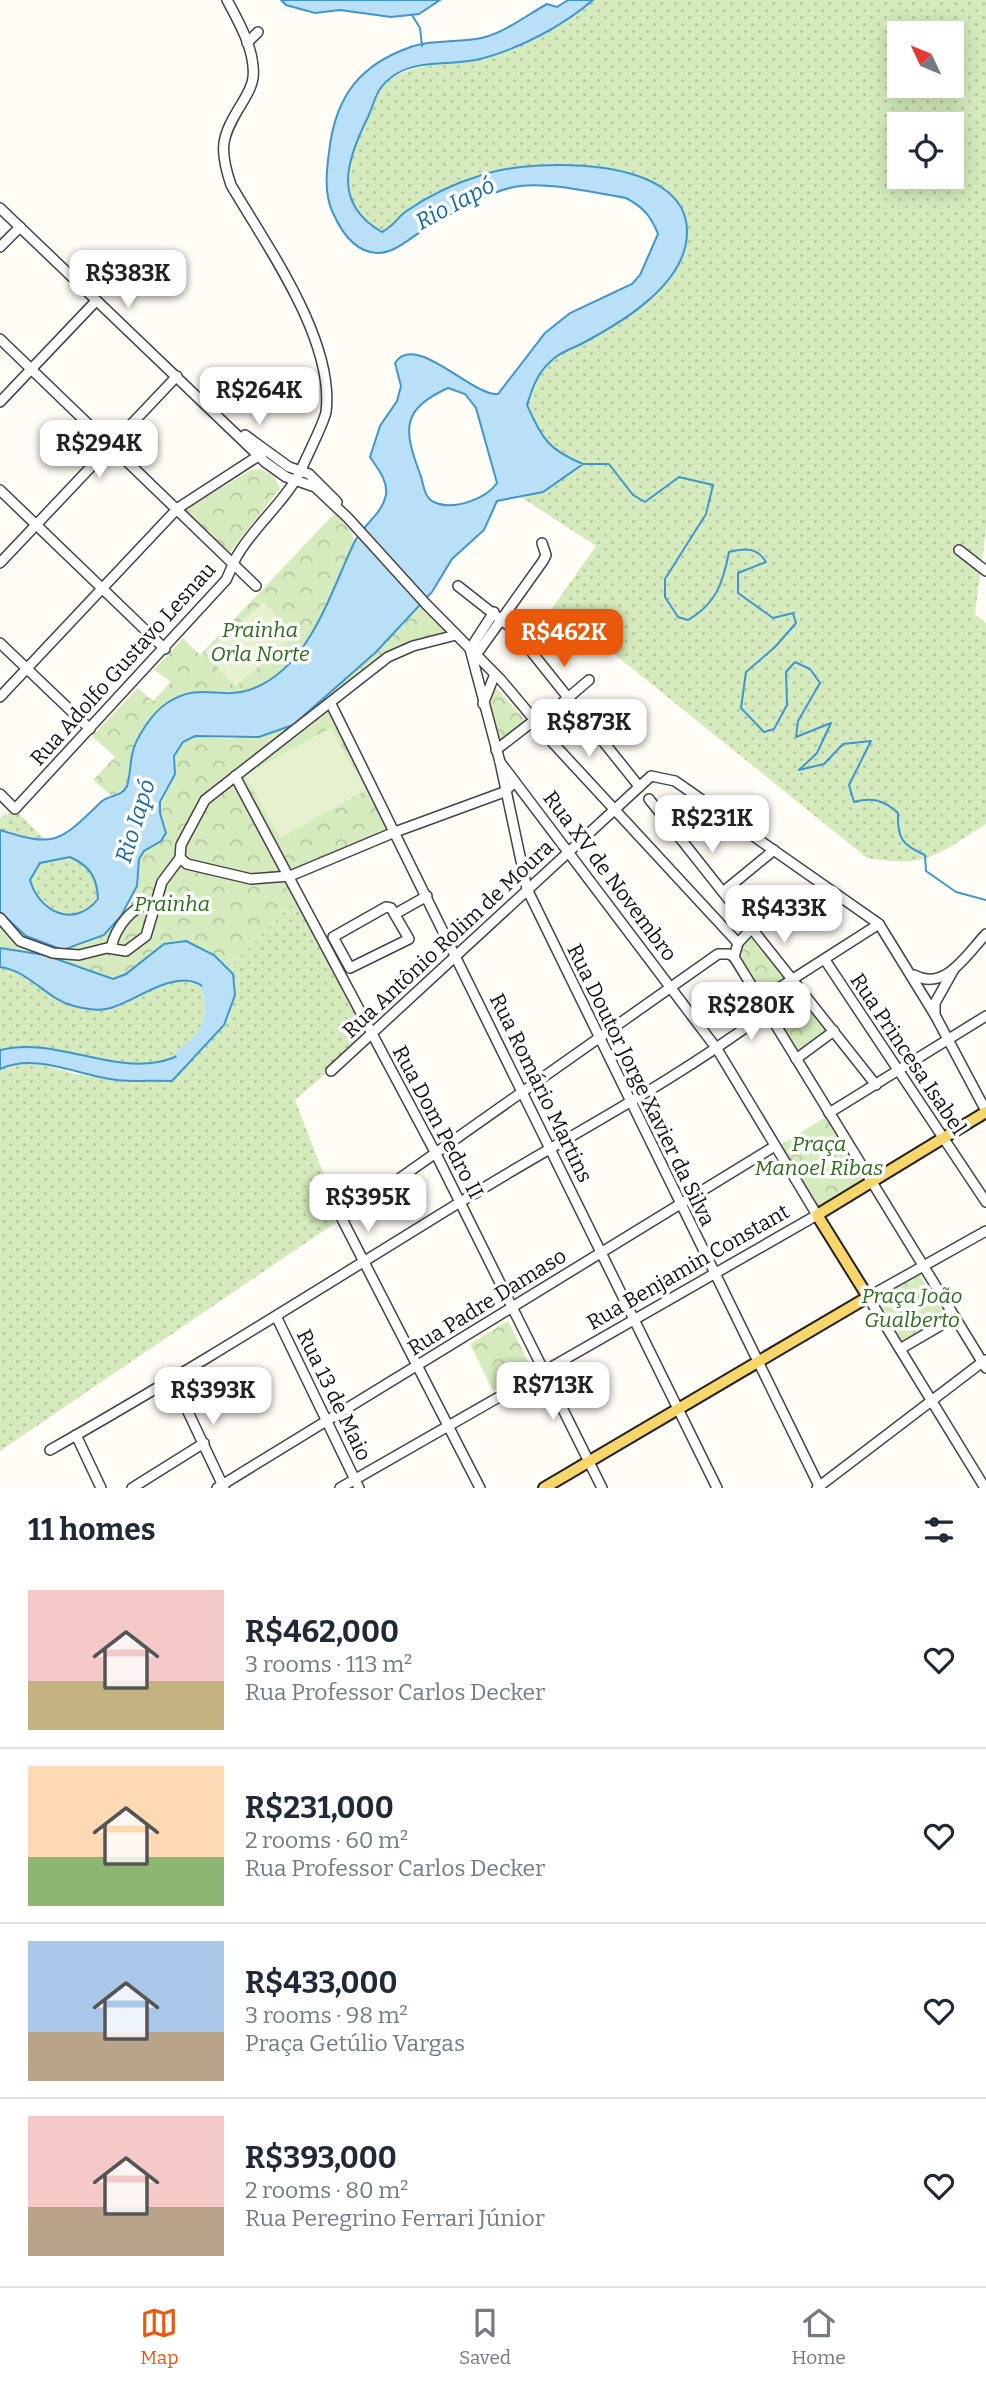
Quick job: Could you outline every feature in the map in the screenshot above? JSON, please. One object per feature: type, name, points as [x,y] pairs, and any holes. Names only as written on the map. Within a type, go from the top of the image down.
[{"type":"main road","name":"Rua Benjamin Constant","points":[[817,1214],[986,1111]]},
{"type":"main road","name":"Rua XV de Novembro","points":[[817,1214],[868,1297]]},
{"type":"main road","points":[[544,1488],[868,1297]]},
{"type":"street","name":"Rua Adolfo Gustavo Lesnau","points":[[0,794],[15,809],[226,580],[234,564],[295,480],[326,409],[319,355],[301,303],[230,185],[222,153],[227,128],[253,80],[247,43],[227,0]]},
{"type":"street","points":[[247,43],[258,32]]},
{"type":"street","points":[[0,208],[237,432],[295,480],[315,487],[348,518],[738,943]]},
{"type":"street","points":[[0,247],[20,227]]},
{"type":"street","points":[[0,402],[96,301]]},
{"type":"street","points":[[0,339],[175,511],[256,586]]},
{"type":"street","points":[[0,563],[177,376]]},
{"type":"street","points":[[265,456],[320,482],[348,518]]},
{"type":"street","points":[[0,697],[175,511],[265,456]]},
{"type":"street","points":[[0,490],[165,649]]},
{"type":"street","points":[[542,543],[546,555],[543,561],[497,615],[473,652],[475,674],[496,750],[537,724],[589,680]]},
{"type":"street","points":[[959,551],[986,571]]},
{"type":"street","points":[[457,586],[497,615],[638,785]]},
{"type":"street","points":[[0,918],[20,941],[53,953],[79,955],[111,948],[127,951],[141,941],[148,931],[162,883],[180,858],[181,845],[205,800],[388,657],[413,646],[456,635]]},
{"type":"street","points":[[0,643],[90,729]]},
{"type":"street","points":[[475,674],[492,673]]},
{"type":"street","points":[[483,706],[492,673]]},
{"type":"street","name":"Rua Romário Martins","points":[[331,704],[458,957],[717,1488]]},
{"type":"street","name":"Rua XV de Novembro","points":[[496,750],[509,778],[568,850],[717,1049],[817,1214]]},
{"type":"street","name":"Rua Dom Pedro II","points":[[234,776],[290,876],[435,1152],[602,1488]]},
{"type":"street","name":"Rua Antônio Rolim de Moura","points":[[331,1071],[458,957],[568,850],[651,776],[676,781],[774,850]]},
{"type":"street","name":"Rua Doutor Jorge Xavier da Silva","points":[[509,778],[504,792],[527,889],[818,1487]]},
{"type":"street","points":[[180,858],[196,867],[251,879],[290,876],[395,832],[504,792]]},
{"type":"street","points":[[649,799],[876,1084]]},
{"type":"street","points":[[723,892],[774,850],[878,923],[912,974],[986,1111]]},
{"type":"street","points":[[395,914],[427,896]]},
{"type":"street","points":[[111,948],[118,930],[128,917],[142,905],[155,904]]},
{"type":"street","points":[[391,908],[395,914],[409,939],[350,968],[333,937],[381,909],[391,908]]},
{"type":"street","points":[[760,1000],[878,923]]},
{"type":"street","points":[[734,957],[738,943],[752,928]]},
{"type":"street","points":[[935,1015],[935,1003],[954,968],[986,934]]},
{"type":"street","points":[[480,1488],[367,1263],[342,1219],[718,954],[734,957],[922,1266],[985,1363],[818,1487]]},
{"type":"street","name":"Rua Princesa Isabel","points":[[825,960],[986,1202]]},
{"type":"street","points":[[912,974],[929,981],[954,968]]},
{"type":"street","points":[[50,1450],[277,1318],[460,1202],[717,1049],[768,1012]]},
{"type":"street","points":[[829,1113],[986,1016]]},
{"type":"street","points":[[796,1059],[834,1031]]},
{"type":"street","name":"Rua Padre Damaso","points":[[221,1487],[775,1146]]},
{"type":"street","name":"Rua Benjamin Constant","points":[[340,1488],[357,1484],[448,1426],[817,1214]]},
{"type":"street","points":[[985,1488],[868,1297],[986,1231]]},
{"type":"street","points":[[900,1349],[955,1317]]},
{"type":"street","name":"Rua 13 de Maio","points":[[277,1318],[357,1484]]},
{"type":"street","points":[[173,1380],[204,1443],[221,1487]]},
{"type":"street","points":[[76,1435],[101,1488]]},
{"type":"street","points":[[132,1488],[204,1443]]},
{"type":"green space","points":[[593,0],[986,0],[986,529],[975,614],[986,623],[986,824],[943,851],[918,860],[887,861],[867,858],[587,632],[548,614],[596,546],[518,495],[543,492],[582,463],[560,453],[547,441],[527,405],[539,374],[549,362],[627,316],[651,298],[667,189],[633,174],[600,167],[554,164],[508,169],[485,174],[438,192],[410,209],[382,232],[363,218],[352,202],[348,186],[354,151],[374,95],[385,84],[408,70],[492,56],[554,28]]},
{"type":"green space","points":[[260,469],[273,475],[280,488],[230,552],[183,511],[251,470]]},
{"type":"green space","name":"Prainha Orla Norte","points":[[335,513],[352,532],[354,541],[338,583],[316,627],[287,666],[269,680],[249,690],[165,704],[139,742],[126,787],[112,796],[93,780],[115,757],[92,736],[138,688],[153,701],[171,682],[154,670],[183,638],[200,655]]},
{"type":"green space","points":[[264,602],[294,636],[235,687],[205,653]]},
{"type":"green space","name":"Prainha","points":[[422,602],[451,633],[413,643],[204,799],[181,843],[187,868],[249,883],[286,881],[297,899],[228,969],[214,955],[164,944],[126,974],[113,979],[45,955],[0,948],[0,912],[26,936],[63,950],[94,940],[112,928],[131,902],[139,859],[166,827],[161,812],[174,775],[177,748],[195,736],[231,739],[293,725],[376,652]]},
{"type":"green space","points":[[495,687],[527,722],[497,747],[485,699]]},
{"type":"green space","name":"Prainha","points":[[330,707],[393,831],[292,872],[252,876],[190,862],[183,857],[184,844],[207,803]]},
{"type":"green space","points":[[331,728],[366,790],[280,838],[245,775]]},
{"type":"green space","points":[[15,810],[48,842],[0,830],[0,818]]},
{"type":"green space","points":[[70,857],[91,874],[98,899],[89,908],[68,915],[58,913],[41,901],[30,880],[40,863]]},
{"type":"green space","points":[[297,899],[375,1031],[295,1100],[341,1219],[0,1451],[0,1069],[32,1062],[80,1075],[172,1081],[224,1025],[233,975],[228,969]]},
{"type":"green space","points":[[753,934],[786,976],[761,992],[738,950]]},
{"type":"green space","points":[[0,967],[23,975],[60,999],[101,1008],[110,1008],[173,982],[197,983],[208,999],[207,1025],[197,1041],[182,1053],[163,1061],[143,1064],[102,1060],[41,1048],[0,1050]]},
{"type":"green space","points":[[793,983],[832,1031],[797,1055],[765,1003]]},
{"type":"green space","name":"Praça Manoel Ribas","points":[[829,1115],[865,1177],[817,1208],[777,1147]]},
{"type":"green space","name":"Praça João Gualberto","points":[[919,1274],[946,1316],[903,1342],[877,1299]]},
{"type":"green space","points":[[508,1321],[532,1369],[493,1391],[470,1344]]},
{"type":"water","points":[[281,0],[440,0],[419,14],[391,17],[340,10],[315,13],[286,5]]},
{"type":"water","points":[[568,0],[593,0],[554,27],[495,55],[470,61],[416,66],[389,79],[377,93],[360,133],[348,180],[356,208],[366,221],[382,232],[414,206],[452,186],[505,169],[535,166],[604,168],[636,175],[663,188],[681,207],[687,233],[684,252],[664,285],[649,300],[614,325],[556,357],[541,372],[533,388],[527,405],[542,435],[561,453],[583,464],[543,492],[497,501],[484,530],[452,559],[432,592],[376,652],[293,725],[259,737],[195,736],[183,742],[174,756],[175,774],[160,802],[166,833],[161,841],[144,851],[139,859],[137,886],[121,916],[104,935],[63,950],[26,936],[0,912],[0,830],[45,840],[66,833],[104,800],[125,790],[137,741],[151,719],[167,703],[190,693],[239,693],[249,690],[270,680],[287,666],[315,628],[354,543],[384,502],[385,484],[370,457],[380,426],[397,401],[401,386],[395,363],[404,355],[416,355],[445,368],[474,386],[498,394],[545,333],[570,313],[632,284],[640,275],[658,234],[646,213],[626,198],[546,185],[509,188],[458,210],[396,248],[377,253],[362,249],[349,239],[330,205],[327,170],[333,127],[345,97],[365,73],[377,63],[408,48],[486,37],[547,4],[557,7]],"holes":[[[448,388],[465,394],[476,408],[497,483],[477,498],[450,505],[430,500],[424,490],[409,433],[414,413],[432,396]],[[70,857],[83,864],[91,873],[98,899],[89,908],[68,915],[58,913],[41,901],[30,880],[40,863]]]},
{"type":"water","points":[[186,941],[214,955],[233,974],[235,995],[224,1025],[172,1081],[117,1080],[29,1063],[0,1069],[0,1050],[21,1047],[62,1051],[122,1063],[143,1064],[173,1058],[190,1047],[203,1033],[209,1005],[202,986],[186,981],[174,981],[106,1009],[74,1006],[55,998],[20,974],[0,967],[0,948],[45,955],[113,979],[126,974],[164,944]]},
{"type":"waterway","points":[[412,15],[420,28],[422,46]]},
{"type":"waterway","points":[[583,464],[609,464],[633,495],[645,502],[679,477],[713,485],[706,514],[665,579],[665,597],[678,617],[688,620],[712,600],[721,583],[729,552],[745,549],[759,554],[766,562],[738,573],[738,593],[773,618],[793,613],[796,623],[775,647],[746,672],[741,708],[764,732],[774,729],[787,705],[786,672],[795,662],[810,669],[820,683],[798,721],[796,737],[831,723],[817,753],[799,770],[824,764],[843,744],[871,741],[849,785],[854,802],[878,801],[893,809],[898,813],[903,840],[911,848],[925,855],[926,871],[956,892],[986,900]]},
{"type":"waterway","name":"Rio Iapó","points":[[181,1054],[198,1040],[207,1026],[210,1010],[207,988]]}]
